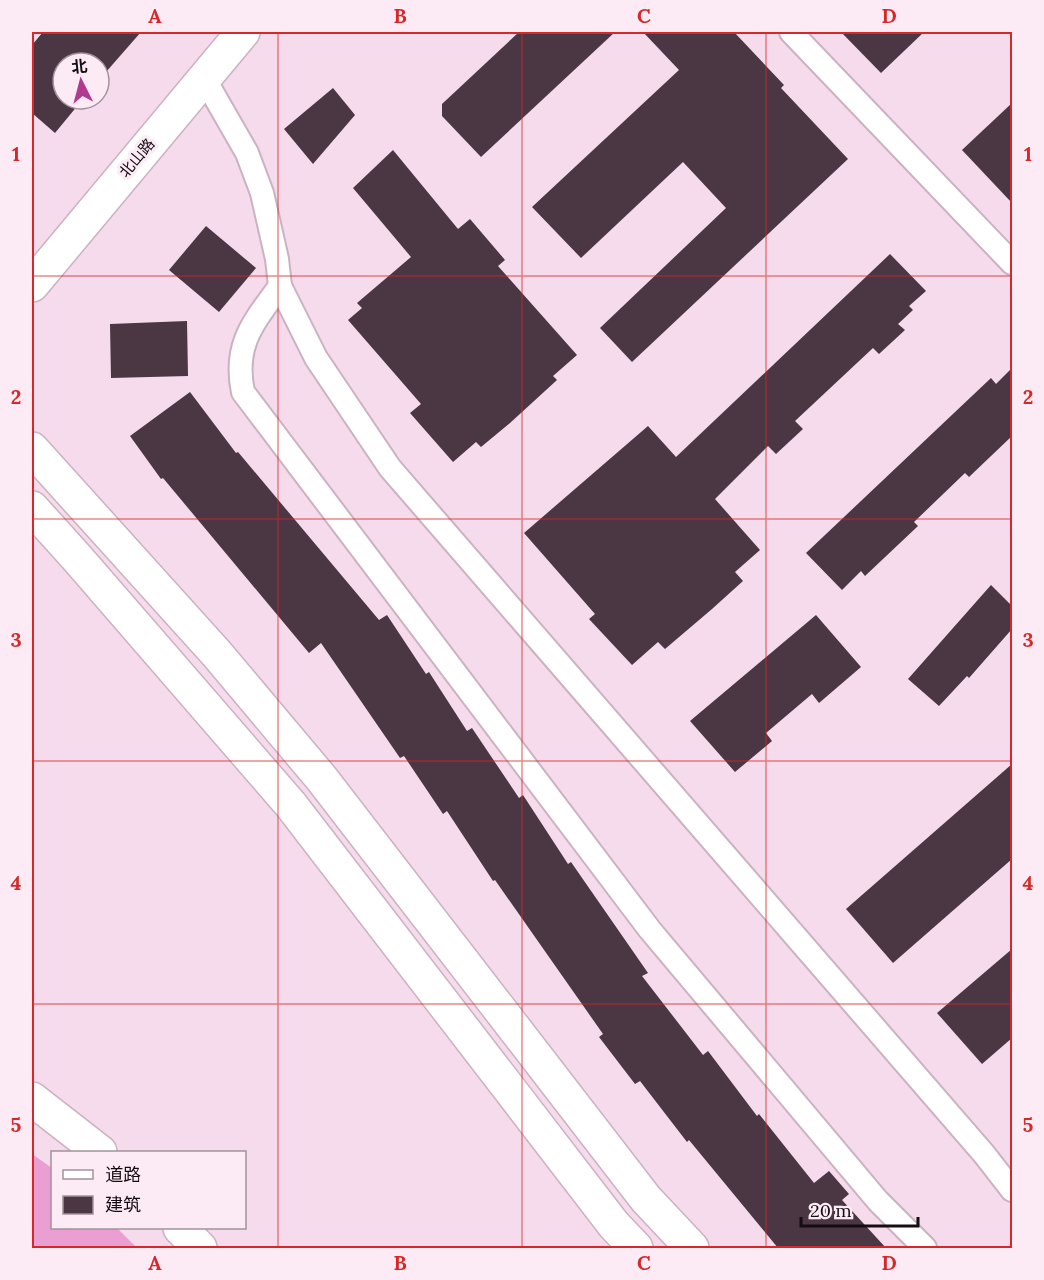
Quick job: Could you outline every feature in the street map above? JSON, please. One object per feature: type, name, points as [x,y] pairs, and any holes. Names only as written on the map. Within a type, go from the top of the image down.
[{"type":"street","name":"北山路","points":[[32,285],[243,32]]},
{"type":"street","points":[[32,449],[217,654],[322,779],[646,1199],[692,1248]]},
{"type":"street","points":[[32,508],[291,805],[614,1225],[636,1248]]},
{"type":"street","points":[[32,1099],[98,1151]]},
{"type":"street","points":[[182,1229],[200,1248]]},
{"type":"lane","points":[[791,32],[1012,263]]},
{"type":"lane","points":[[204,78],[247,153],[262,193],[277,259],[280,286],[316,358],[390,468],[984,1154],[1012,1190]]},
{"type":"lane","points":[[280,286],[244,341],[240,366],[243,392],[650,930],[878,1201],[926,1248]]},
{"type":"shaded area","points":[[32,1154],[51,1167],[51,1229],[118,1229],[137,1248],[32,1248]]},
{"type":"building","points":[[43,32],[141,32],[111,66],[111,51],[51,51],[51,111],[73,111],[55,133],[32,113],[32,45]]},
{"type":"building","points":[[519,32],[615,32],[481,157],[442,116],[442,104]]},
{"type":"building","points":[[643,32],[734,32],[784,85],[781,88],[848,159],[632,362],[600,328],[726,208],[683,162],[581,258],[532,207],[679,70]]},
{"type":"building","points":[[841,32],[924,32],[881,73]]},
{"type":"building","points":[[333,88],[355,115],[313,164],[284,129]]},
{"type":"building","points":[[1012,103],[1012,203],[962,150]]},
{"type":"building","points":[[393,150],[458,229],[470,219],[505,260],[498,266],[577,355],[553,376],[557,380],[510,423],[481,447],[476,442],[453,462],[410,413],[421,404],[348,320],[362,308],[357,303],[411,257],[353,188]]},
{"type":"building","points":[[206,226],[256,268],[219,312],[169,270]]},
{"type":"building","points":[[890,254],[926,291],[909,306],[913,310],[898,324],[905,330],[879,354],[873,348],[795,421],[803,429],[776,454],[768,446],[715,499],[760,550],[735,572],[743,581],[712,609],[665,649],[658,642],[632,665],[589,619],[595,614],[524,533],[648,426],[676,457]]},
{"type":"building","points":[[187,321],[188,376],[111,378],[110,324]]},
{"type":"building","points":[[1012,368],[1012,436],[969,477],[965,473],[914,522],[918,526],[865,576],[861,571],[842,590],[806,553],[991,378],[996,384]]},
{"type":"building","points":[[190,392],[236,453],[238,452],[379,620],[387,615],[426,674],[429,672],[467,731],[472,728],[519,798],[523,795],[568,864],[571,862],[648,973],[642,976],[703,1055],[708,1051],[757,1116],[759,1114],[814,1183],[829,1171],[849,1194],[842,1200],[886,1248],[778,1248],[689,1140],[687,1142],[640,1081],[635,1084],[599,1037],[603,1034],[495,880],[493,881],[447,811],[443,814],[404,756],[400,758],[321,643],[309,653],[163,478],[161,479],[130,436]]},
{"type":"building","points":[[991,585],[1012,606],[1012,629],[969,678],[967,676],[939,706],[908,679]]},
{"type":"building","points":[[816,615],[861,667],[819,703],[812,694],[766,733],[772,741],[735,772],[690,721]]},
{"type":"building","points":[[1012,764],[1012,859],[893,963],[846,909]]},
{"type":"building","points":[[1012,949],[1012,1038],[982,1064],[937,1013]]}]
